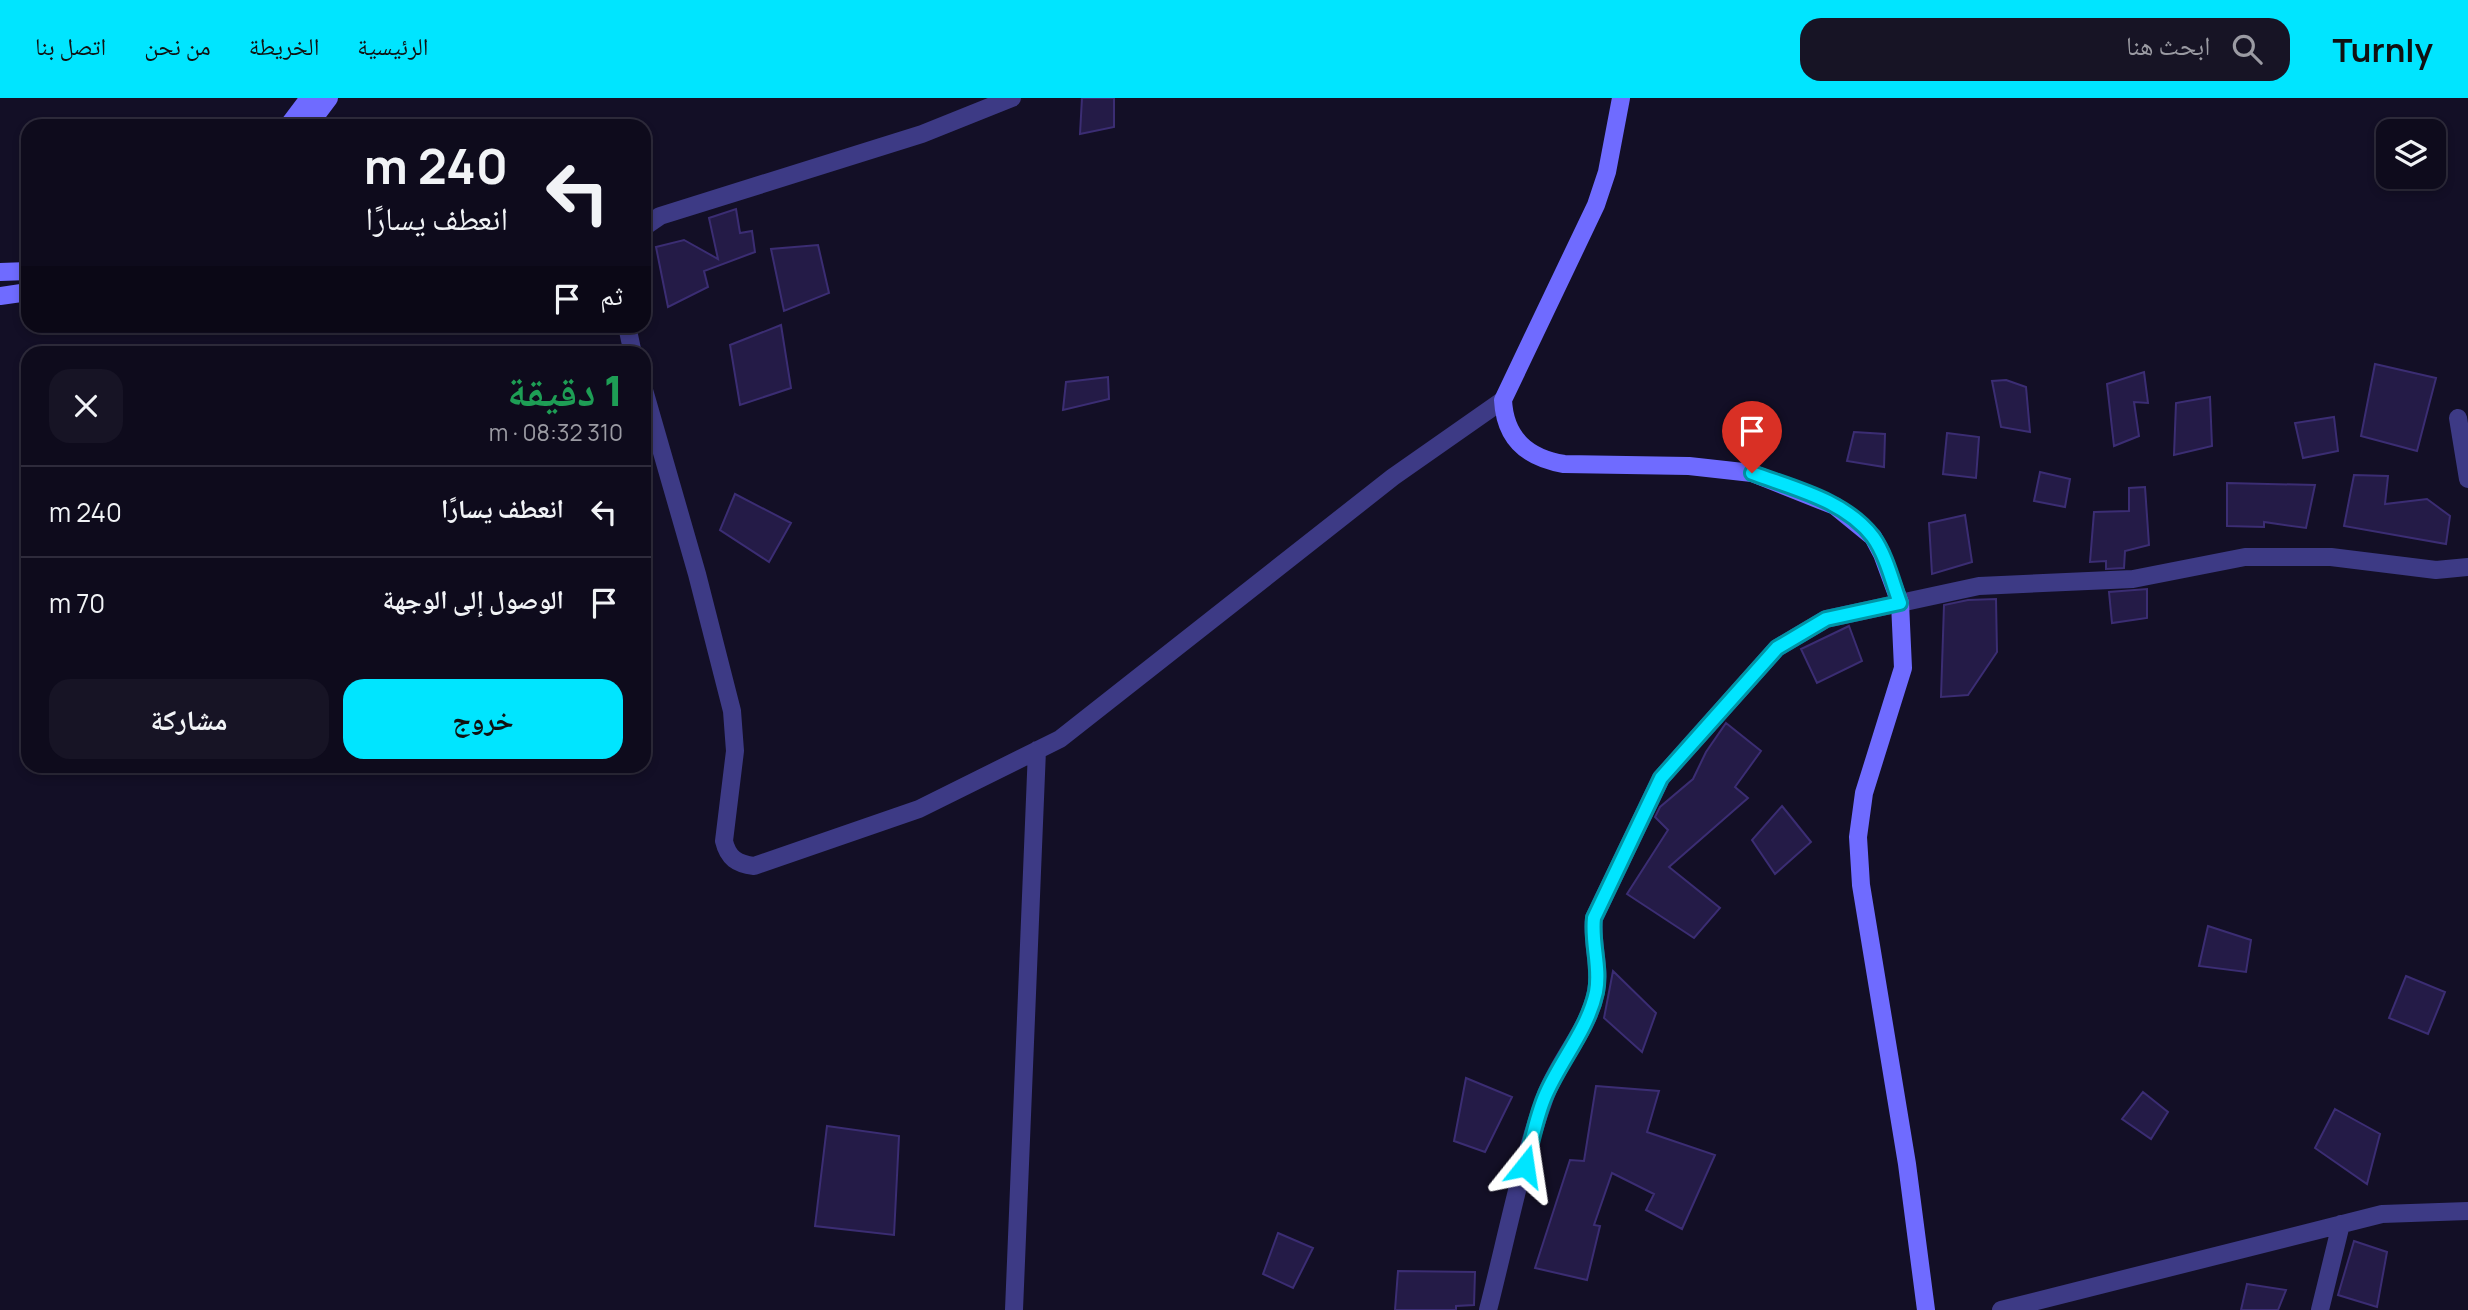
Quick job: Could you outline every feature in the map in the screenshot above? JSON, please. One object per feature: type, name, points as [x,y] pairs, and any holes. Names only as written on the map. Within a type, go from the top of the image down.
[{"type":"street","points":[[293,119],[309,98]]},
{"type":"street","points":[[313,119],[329,98]]},
{"type":"street","points":[[651,222],[660,216],[922,134],[1012,98]]},
{"type":"street","points":[[651,414],[697,574],[732,711],[735,751],[724,841],[726,850],[734,860],[744,864],[761,864],[919,809],[1060,739],[1393,477],[1503,400],[1592,214],[1607,172],[1620,98]]},
{"type":"street","points":[[0,272],[21,271]]},
{"type":"street","points":[[0,296],[21,293]]},
{"type":"street","points":[[1503,400],[1508,427],[1517,441],[1528,453],[1547,461],[1564,464],[1689,466],[1752,473],[1835,506],[1873,537],[1900,603],[1903,668],[1876,746],[1864,793],[1858,837],[1861,885],[1907,1164],[1926,1310]]},
{"type":"street","points":[[2458,418],[2468,480]]},
{"type":"street","points":[[1488,1310],[1545,1097],[1588,1018],[1595,993],[1598,972],[1592,938],[1594,918],[1661,778],[1777,648],[1826,619],[1979,586],[2133,579],[2245,557],[2331,557],[2436,570],[2468,567]]},
{"type":"street","points":[[1014,1310],[1037,750]]},
{"type":"street","points":[[2001,1310],[2382,1214],[2468,1211]]},
{"type":"street","points":[[2319,1310],[2341,1224]]},
{"type":"building","points":[[1082,98],[1114,98],[1114,127],[1080,134]]},
{"type":"building","points":[[736,209],[740,233],[752,231],[755,252],[704,271],[708,287],[668,307],[656,247],[684,240],[718,259],[709,218]]},
{"type":"building","points":[[818,245],[829,293],[784,311],[771,249]]},
{"type":"building","points":[[781,325],[791,388],[740,405],[730,345]]},
{"type":"building","points":[[2375,364],[2436,378],[2417,451],[2361,436]]},
{"type":"building","points":[[2144,372],[2148,403],[2134,402],[2139,436],[2114,446],[2107,384]]},
{"type":"building","points":[[1108,377],[1109,399],[1063,410],[1066,382]]},
{"type":"building","points":[[2006,380],[2026,387],[2030,432],[2001,427],[1992,381]]},
{"type":"building","points":[[2210,397],[2212,446],[2174,455],[2176,403]]},
{"type":"building","points":[[2334,417],[2338,451],[2303,458],[2295,423]]},
{"type":"building","points":[[1854,432],[1885,434],[1884,467],[1847,461]]},
{"type":"building","points":[[1947,433],[1979,437],[1976,478],[1943,474]]},
{"type":"building","points":[[2040,472],[2070,479],[2065,507],[2034,501]]},
{"type":"building","points":[[2354,475],[2388,476],[2385,504],[2427,499],[2450,516],[2446,544],[2344,526]]},
{"type":"building","points":[[2227,483],[2315,485],[2306,528],[2264,522],[2264,527],[2227,526]]},
{"type":"building","points":[[2145,487],[2149,545],[2125,551],[2124,568],[2106,569],[2106,561],[2090,562],[2094,512],[2129,511],[2129,488]]},
{"type":"building","points":[[735,494],[791,523],[769,562],[720,530]]},
{"type":"building","points":[[1965,515],[1972,562],[1932,574],[1929,523]]},
{"type":"building","points":[[2147,589],[2147,618],[2112,623],[2109,592]]},
{"type":"building","points":[[1996,599],[1997,652],[1968,695],[1941,697],[1944,605],[1968,600]]},
{"type":"building","points":[[1849,626],[1862,661],[1817,683],[1801,649]]},
{"type":"building","points":[[1726,723],[1761,751],[1735,787],[1748,798],[1669,867],[1720,908],[1694,938],[1627,894],[1668,830],[1655,817],[1660,807],[1693,779],[1706,752]]},
{"type":"building","points":[[1782,806],[1811,842],[1775,874],[1752,840]]},
{"type":"building","points":[[2208,926],[2251,940],[2246,972],[2199,966]]},
{"type":"building","points":[[1613,971],[1656,1013],[1642,1052],[1604,1018]]},
{"type":"building","points":[[2406,976],[2445,992],[2428,1034],[2389,1018]]},
{"type":"building","points":[[1466,1078],[1512,1097],[1485,1152],[1454,1141]]},
{"type":"building","points":[[1596,1086],[1659,1091],[1647,1132],[1715,1155],[1682,1229],[1646,1210],[1654,1194],[1612,1173],[1594,1225],[1600,1226],[1587,1280],[1535,1268],[1570,1160],[1584,1161]]},
{"type":"building","points":[[2143,1092],[2168,1112],[2151,1139],[2122,1119]]},
{"type":"building","points":[[2335,1109],[2380,1134],[2367,1184],[2315,1148]]},
{"type":"building","points":[[827,1126],[899,1136],[894,1235],[815,1226]]},
{"type":"building","points":[[1278,1233],[1313,1248],[1293,1288],[1263,1274]]},
{"type":"building","points":[[2354,1241],[2387,1252],[2377,1307],[2338,1295]]},
{"type":"building","points":[[1398,1271],[1475,1272],[1474,1305],[1456,1306],[1456,1310],[1395,1310]]},
{"type":"building","points":[[2247,1284],[2286,1290],[2278,1310],[2241,1310]]},
{"type":"route","points":[[1525,1166],[1545,1097],[1588,1018],[1595,993],[1598,972],[1592,938],[1594,918],[1661,778],[1777,648],[1826,619],[1900,603],[1882,554],[1873,537],[1858,522],[1811,494],[1752,473]]}]
